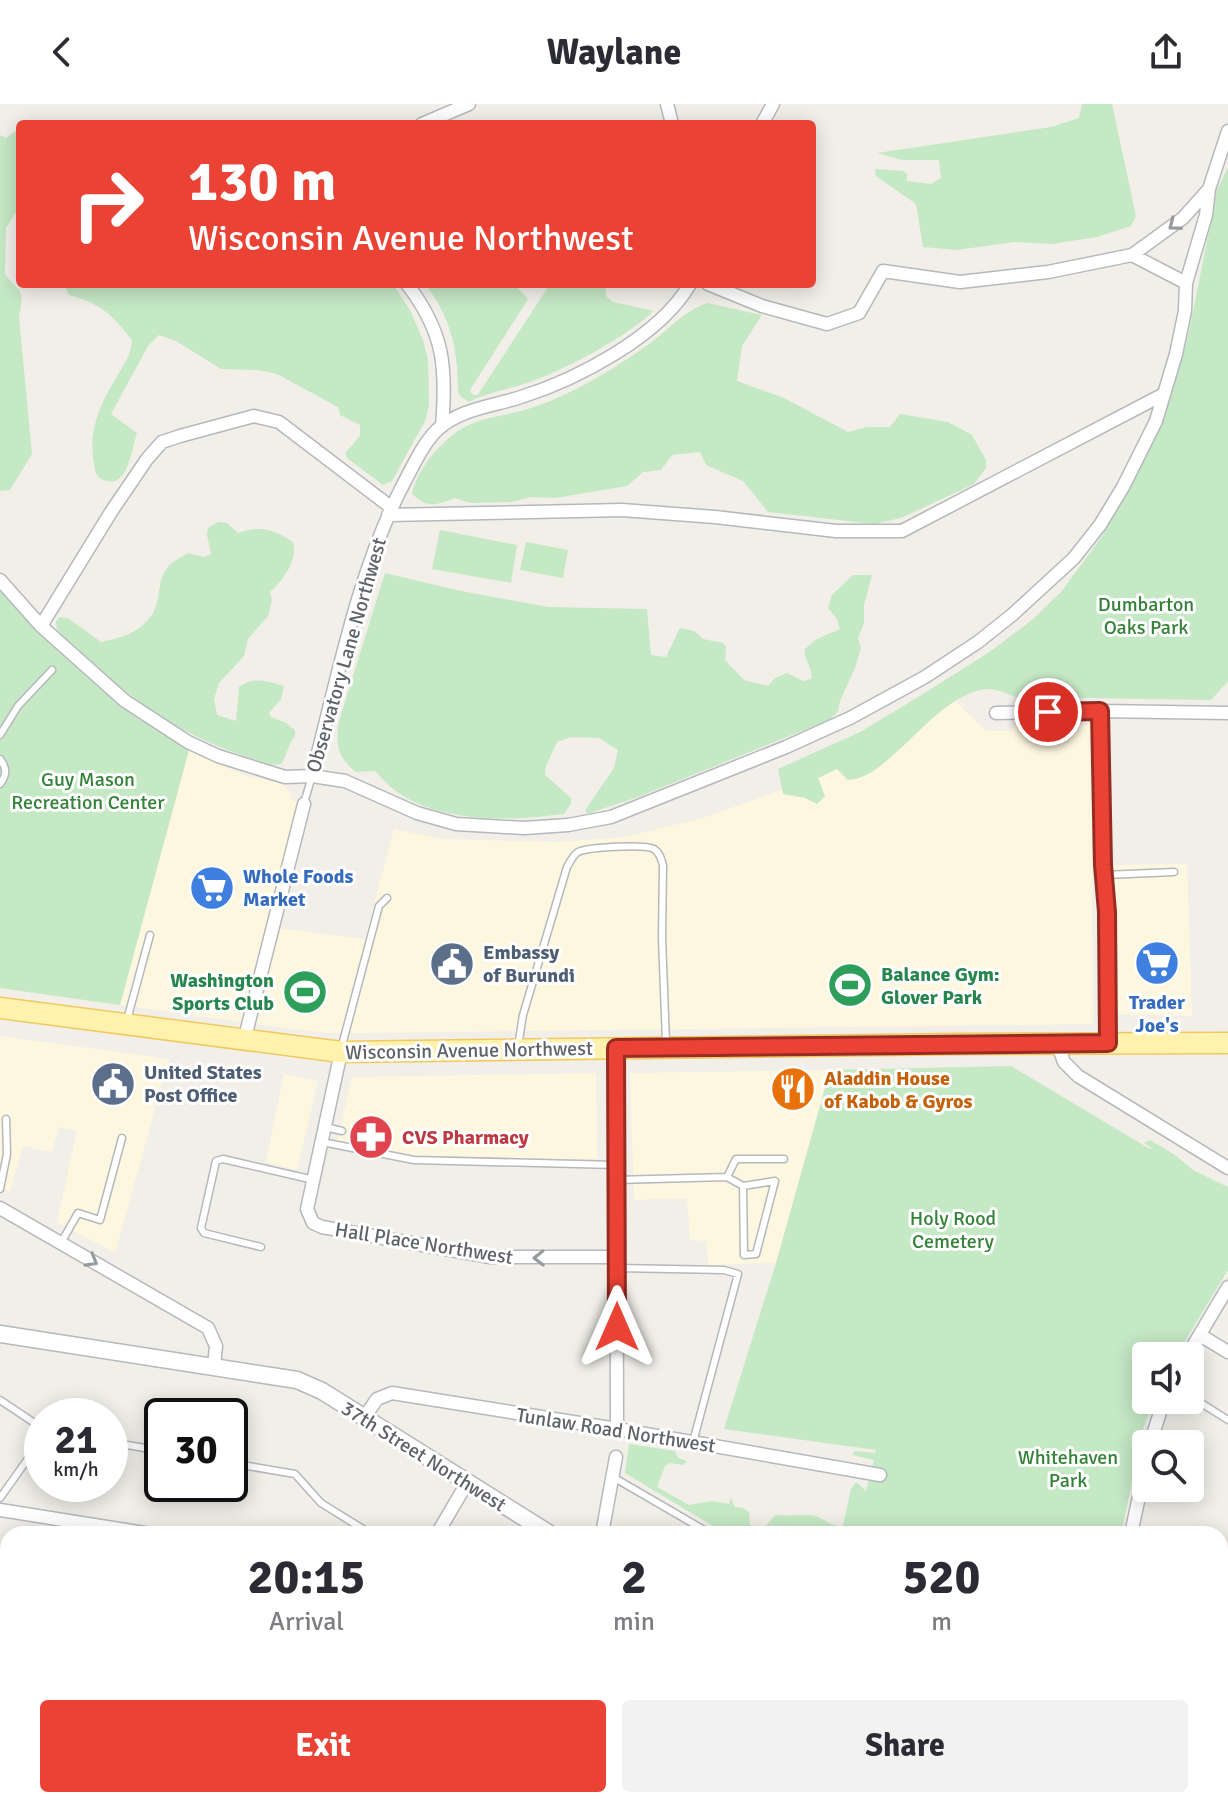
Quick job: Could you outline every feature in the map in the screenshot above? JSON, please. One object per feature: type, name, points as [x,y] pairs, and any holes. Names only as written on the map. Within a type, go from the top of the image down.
[{"type":"main road","name":"Wisconsin Avenue Northwest","points":[[0,1008],[341,1052],[1228,1043]]},
{"type":"street","points":[[431,120],[469,104]]},
{"type":"street","points":[[0,580],[41,626],[125,701],[188,742],[242,765],[285,777],[312,776],[345,781],[417,813],[456,824],[524,828],[568,825],[611,817],[786,747],[850,718],[925,677],[1012,615],[1074,558],[1100,525],[1123,487],[1156,421],[1182,326],[1186,283],[1206,215],[1209,189],[1228,131]]},
{"type":"street","points":[[718,288],[762,306],[827,324],[859,313],[883,271],[960,282],[1048,272],[1132,255],[1183,218],[1209,189]]},
{"type":"street","points":[[1132,255],[1186,283]]},
{"type":"street","points":[[410,288],[425,307],[439,336],[445,391],[442,426]]},
{"type":"street","name":"Observatory Lane Northwest","points":[[312,776],[367,569],[390,511],[428,441],[442,426],[476,410],[546,388],[593,365],[655,324],[687,288]]},
{"type":"street","points":[[41,626],[154,448],[171,439],[254,416],[279,422],[390,511],[622,510],[836,531],[902,531],[1164,394]]},
{"type":"street","points":[[1100,711],[1108,1043]]},
{"type":"street","points":[[996,713],[1228,713]]},
{"type":"street","name":"Observatory Lane Northwest","points":[[244,1041],[304,804]]},
{"type":"street","points":[[1057,1043],[1064,1062],[1078,1076],[1228,1168]]},
{"type":"street","points":[[616,1048],[617,1429]]},
{"type":"street","name":"Hall Place Northwest","points":[[341,1052],[307,1214],[313,1223],[490,1257],[617,1263]]},
{"type":"street","points":[[0,1208],[208,1328],[216,1346],[214,1366],[0,1334]]},
{"type":"street","points":[[1196,1342],[1227,1290]]},
{"type":"street","points":[[1200,1335],[1228,1352]]},
{"type":"street","name":"37th Street Northwest","points":[[214,1366],[297,1380],[322,1391],[537,1526]]},
{"type":"street","name":"Tunlaw Road Northwest","points":[[363,1419],[377,1399],[392,1393],[880,1475]]},
{"type":"street","points":[[604,1526],[616,1457]]},
{"type":"street","points":[[442,1526],[467,1483]]},
{"type":"street","points":[[1133,1526],[1138,1502]]},
{"type":"street","points":[[0,1510],[101,1526]]},
{"type":"lane","points":[[0,735],[18,706],[52,670]]},
{"type":"lane","points":[[0,759],[5,766],[5,777],[0,784]]},
{"type":"lane","name":"Observatory Lane Northwest","points":[[304,804],[312,776]]},
{"type":"lane","points":[[517,1049],[523,1015],[567,867],[578,852],[587,849],[643,847],[654,849],[663,865],[666,1048]]},
{"type":"lane","points":[[1104,870],[1174,872]]},
{"type":"lane","points":[[341,1052],[379,906],[387,898]]},
{"type":"lane","points":[[126,1025],[150,935]]},
{"type":"lane","points":[[0,1189],[7,1154],[6,1119]]},
{"type":"lane","points":[[325,1127],[342,1131]]},
{"type":"lane","points":[[61,1243],[78,1213],[100,1220],[122,1138]]},
{"type":"lane","points":[[322,1142],[414,1160],[616,1165]]},
{"type":"lane","points":[[261,1247],[204,1233],[201,1228],[216,1161],[223,1159],[314,1180]]},
{"type":"lane","points":[[727,1177],[736,1159],[784,1159]]},
{"type":"lane","points":[[616,1180],[727,1177],[743,1186],[775,1181],[756,1254],[744,1255],[743,1186]]},
{"type":"lane","points":[[617,1263],[724,1270],[738,1274],[693,1442]]},
{"type":"lane","points":[[0,1400],[24,1416]]},
{"type":"lane","points":[[1204,1405],[1228,1420]]},
{"type":"lane","points":[[0,1498],[24,1464]]},
{"type":"lane","points":[[248,1466],[295,1474],[321,1503],[358,1526]]},
{"type":"lane","points":[[613,1477],[697,1526]]},
{"type":"shaded area","points":[[950,696],[986,731],[1011,731],[1018,722],[1091,725],[1093,1024],[327,1033],[254,1024],[277,928],[365,939],[394,829],[441,839],[558,842],[625,837],[703,818],[796,785]]},
{"type":"shaded area","points":[[189,750],[244,775],[284,784],[291,800],[299,803],[242,1022],[120,1005]]},
{"type":"shaded area","points":[[1187,864],[1192,1016],[1115,1014],[1108,865]]},
{"type":"shaded area","points":[[0,1036],[169,1059],[115,1253],[57,1222],[77,1131],[59,1127],[52,1152],[23,1146],[10,1192],[0,1187]]},
{"type":"shaded area","points":[[830,1070],[776,1263],[708,1265],[707,1241],[690,1240],[687,1198],[634,1200],[630,1073]]},
{"type":"shaded area","points":[[596,1073],[597,1159],[413,1158],[337,1142],[352,1077]]},
{"type":"shaded area","points":[[284,1074],[318,1081],[297,1170],[266,1162]]},
{"type":"green space","points":[[1082,104],[1112,104],[1136,216],[1131,226],[1097,237],[1052,244],[1014,242],[957,250],[923,247],[916,204],[876,176],[875,169],[903,171],[907,174],[907,181],[931,184],[941,178],[939,160],[902,160],[877,153],[1051,127],[1079,118]]},
{"type":"green space","points":[[16,131],[16,212],[6,228],[5,274],[21,295],[19,317],[32,454],[10,490],[0,491],[0,135],[6,138]]},
{"type":"green space","name":"Dumbarton Oaks Park","points":[[1228,167],[1228,681],[1211,700],[1016,697],[986,689],[948,706],[880,766],[864,776],[848,780],[837,769],[818,778],[825,796],[817,804],[783,794],[778,769],[860,732],[988,653],[1032,620],[1061,592],[1101,538],[1142,465],[1169,402],[1189,332],[1217,190]]},
{"type":"green space","points":[[66,288],[396,288],[411,312],[428,360],[429,405],[425,421],[392,481],[383,485],[347,458],[345,453],[360,436],[360,425],[340,415],[338,407],[277,374],[221,369],[176,341],[159,335],[148,346],[111,414],[137,433],[128,465],[120,478],[104,480],[95,470],[92,441],[96,420],[128,356],[132,340],[105,311],[69,295]]},
{"type":"green space","points":[[428,288],[518,288],[528,299],[470,390],[473,395],[478,395],[547,288],[605,288],[606,296],[613,302],[654,311],[613,341],[566,367],[469,402],[458,391],[451,334]]},
{"type":"green space","points":[[707,303],[762,315],[742,346],[737,381],[784,398],[848,432],[867,427],[890,427],[900,414],[948,422],[972,435],[986,460],[986,468],[974,484],[901,518],[874,524],[768,512],[743,481],[706,465],[700,452],[672,455],[661,470],[643,472],[627,486],[555,498],[531,497],[512,502],[470,503],[455,498],[432,504],[412,494],[418,476],[429,459],[458,431],[492,417],[543,404],[573,391],[629,358],[689,312]]},
{"type":"green space","points":[[218,522],[227,523],[238,533],[253,529],[267,530],[293,542],[291,563],[270,592],[272,600],[268,616],[248,639],[244,656],[219,683],[214,699],[217,715],[236,721],[239,687],[255,681],[284,686],[281,699],[269,713],[295,730],[281,764],[263,763],[218,746],[167,720],[121,688],[57,630],[56,621],[60,617],[68,618],[101,642],[138,629],[155,608],[162,579],[169,566],[188,553],[204,557],[211,554],[208,528]]},
{"type":"green space","points":[[440,530],[517,545],[511,583],[432,569]]},
{"type":"green space","points":[[526,542],[568,550],[563,578],[520,570]]},
{"type":"green space","points":[[385,573],[548,607],[647,609],[651,655],[666,657],[680,628],[694,631],[703,639],[723,643],[726,647],[725,660],[744,680],[768,686],[775,678],[787,673],[803,681],[811,679],[805,649],[817,639],[840,629],[828,608],[832,595],[853,575],[872,575],[864,605],[864,623],[858,638],[861,648],[838,711],[829,720],[638,797],[590,813],[586,813],[586,809],[614,768],[618,750],[599,738],[571,737],[557,742],[545,775],[571,798],[571,804],[564,814],[498,818],[432,809],[393,789],[375,771],[356,772],[341,755],[339,721]]},
{"type":"green space","name":"Guy Mason Recreation Center","points":[[0,588],[59,652],[129,711],[189,750],[120,1005],[0,988]]},
{"type":"green space","name":"Holy Rood Cemetery","points":[[1011,1066],[1150,1149],[1153,1149],[1144,1143],[1150,1140],[1193,1170],[1228,1187],[1228,1270],[1184,1342],[1132,1342],[1132,1414],[1148,1414],[1143,1430],[1132,1430],[1132,1482],[1123,1526],[843,1526],[851,1489],[856,1482],[866,1491],[874,1460],[853,1455],[854,1451],[875,1453],[876,1450],[724,1429],[776,1263],[830,1070]]},
{"type":"green space","name":"Holy Rood Cemetery","points":[[629,1444],[675,1451],[678,1458],[687,1461],[683,1465],[670,1463],[665,1466],[657,1487],[689,1505],[712,1501],[729,1504],[731,1498],[735,1507],[749,1512],[750,1525],[753,1526],[713,1526],[625,1473]]},
{"type":"green space","name":"Holy Rood Cemetery","points":[[775,1515],[819,1517],[843,1526],[766,1526]]},
{"type":"place","name":"Whole Foods Market","points":[[212,888]]},
{"type":"place","name":"Trader Joe's","points":[[1157,963]]},
{"type":"place","name":"Embassy of Burundi","points":[[452,964]]},
{"type":"place","name":"Balance Gym: Glover Park","points":[[850,985]]},
{"type":"place","name":"Washington Sports Club","points":[[305,992]]},
{"type":"place","name":"United States Post Office","points":[[113,1084]]},
{"type":"place","name":"Aladdin House of Kabob & Gyros","points":[[793,1089]]},
{"type":"place","name":"CVS Pharmacy","points":[[371,1137]]},
{"type":"route","points":[[617,1327],[616,1048],[1108,1043],[1100,711],[1048,712]]},
{"type":"park label","name":"Whitehaven Park","points":[[1068,1468]]}]
